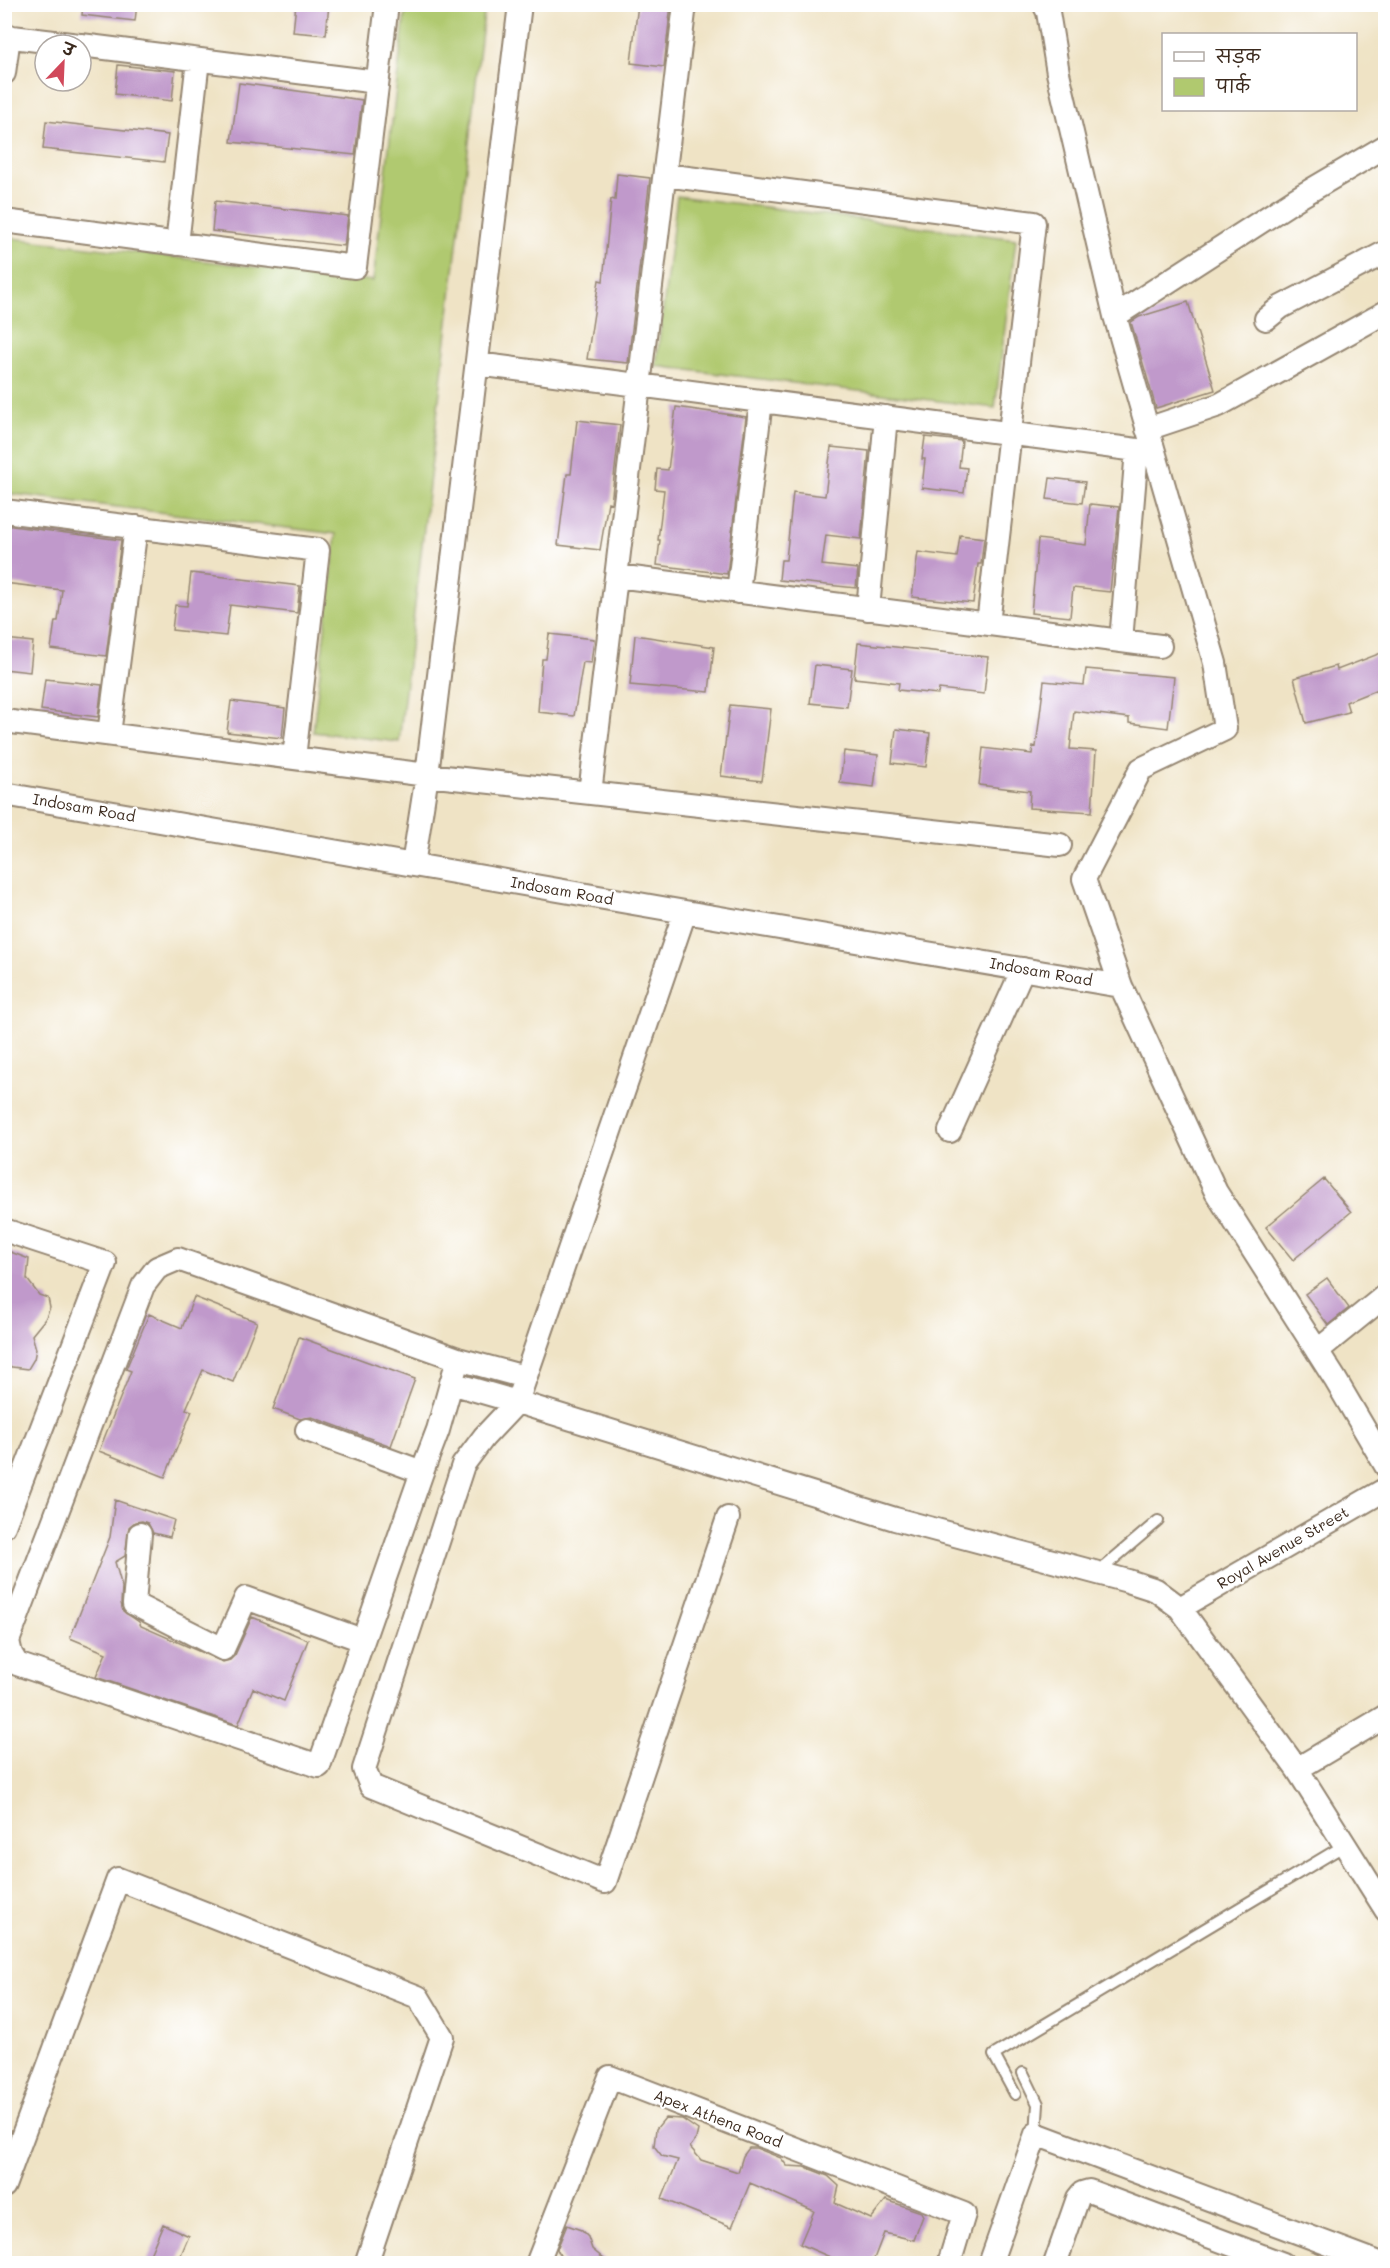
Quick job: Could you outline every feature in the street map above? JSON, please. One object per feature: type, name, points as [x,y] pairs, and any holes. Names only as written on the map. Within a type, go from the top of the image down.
[{"type":"street","points":[[4,220],[355,267],[387,4]]},
{"type":"street","points":[[413,865],[427,775],[520,4]]},
{"type":"street","points":[[590,793],[685,4]]},
{"type":"street","points":[[1044,4],[1048,12],[1058,73],[1115,316],[1215,663],[1225,729],[1141,768],[1084,879],[1121,986],[1216,1192],[1384,1458]]},
{"type":"street","points":[[4,73],[7,36],[33,39]]},
{"type":"street","points":[[93,47],[378,82]]},
{"type":"street","points":[[177,244],[198,60]]},
{"type":"street","points":[[1115,316],[1296,199],[1386,146]]},
{"type":"street","points":[[665,175],[1034,223],[988,624]]},
{"type":"street","points":[[1266,319],[1281,308],[1386,252]]},
{"type":"street","points":[[1147,429],[1219,405],[1386,312]]},
{"type":"street","points":[[477,364],[1137,450],[1121,641]]},
{"type":"street","points":[[738,592],[761,401]]},
{"type":"street","points":[[868,609],[885,417]]},
{"type":"street","points":[[4,511],[318,550],[294,758]]},
{"type":"street","points":[[109,734],[136,527]]},
{"type":"street","points":[[617,576],[1160,646]]},
{"type":"street","points":[[4,721],[427,775],[1060,845]]},
{"type":"street","name":"Indosam Road","points":[[4,794],[1121,986]]},
{"type":"street","points":[[684,912],[518,1402],[484,1437],[464,1466],[364,1769],[371,1786],[605,1882],[728,1518]]},
{"type":"street","points":[[950,1131],[1023,969]]},
{"type":"street","points":[[4,1230],[105,1263],[4,1526]]},
{"type":"street","points":[[458,1359],[438,1430],[319,1766],[17,1664],[11,1654],[8,1641],[143,1286],[157,1268],[178,1259],[458,1359],[525,1377]]},
{"type":"street","points":[[1317,1351],[1386,1295]]},
{"type":"street","points":[[451,1383],[895,1519],[1097,1572],[1156,1590],[1180,1608],[1297,1769],[1386,1910]]},
{"type":"street","points":[[307,1430],[422,1472]]},
{"type":"street","name":"Royal Avenue Street","points":[[1180,1608],[1386,1489]]},
{"type":"street","points":[[140,1534],[134,1604],[223,1649],[246,1598],[362,1641]]},
{"type":"street","points":[[1297,1769],[1386,1716]]},
{"type":"street","points":[[4,2186],[118,1879],[418,1997],[442,2037],[366,2264]]},
{"type":"street","name":"Apex Athena Road","points":[[537,2264],[610,2077],[964,2214],[949,2264]]},
{"type":"street","points":[[990,2264],[1036,2134],[1382,2264]]},
{"type":"street","points":[[1055,2264],[1078,2198],[1082,2193],[1089,2191],[1283,2264]]},
{"type":"lane","points":[[1097,1572],[1158,1521]]},
{"type":"lane","points":[[1015,2094],[994,2055],[1345,1845]]},
{"type":"lane","points":[[1023,2073],[1038,2104],[1036,2134]]},
{"type":"green space","points":[[406,5],[485,5],[399,742],[313,732],[336,534],[5,493],[4,237],[373,281]]},
{"type":"green space","points":[[677,196],[1016,239],[995,408],[656,366]]},
{"type":"building","points":[[83,4],[137,4],[135,21],[82,15]]},
{"type":"building","points":[[296,4],[329,4],[326,35],[293,32]]},
{"type":"building","points":[[638,4],[671,4],[664,67],[631,63]]},
{"type":"building","points":[[118,65],[175,71],[172,101],[115,94]]},
{"type":"building","points":[[239,83],[362,100],[355,155],[231,142]]},
{"type":"building","points":[[46,121],[168,135],[164,162],[43,149]]},
{"type":"building","points":[[617,174],[650,178],[628,363],[587,359],[599,280],[603,281],[611,199],[615,200]]},
{"type":"building","points":[[215,201],[348,216],[344,246],[212,231]]},
{"type":"building","points":[[1188,302],[1215,390],[1156,408],[1131,322],[1139,317]]},
{"type":"building","points":[[676,407],[746,417],[727,574],[657,565],[664,490],[655,489],[657,469],[668,470]]},
{"type":"building","points":[[577,420],[620,425],[611,503],[608,502],[600,550],[558,545],[567,474],[571,474]]},
{"type":"building","points":[[925,437],[962,441],[959,467],[967,468],[964,493],[922,488]]},
{"type":"building","points":[[831,447],[869,451],[861,539],[826,535],[822,565],[858,569],[856,588],[779,580],[781,560],[786,560],[793,492],[825,496]]},
{"type":"building","points":[[1050,478],[1085,482],[1082,503],[1047,499]]},
{"type":"building","points":[[1090,504],[1119,507],[1110,592],[1073,588],[1070,617],[1031,613],[1038,539],[1086,545]]},
{"type":"building","points":[[4,525],[121,540],[106,656],[51,649],[62,590],[4,583]]},
{"type":"building","points":[[960,535],[984,538],[973,603],[912,597],[918,552],[957,557]]},
{"type":"building","points":[[191,573],[300,586],[297,613],[230,605],[226,636],[172,630],[175,605],[187,606]]},
{"type":"building","points":[[549,634],[594,639],[591,663],[583,662],[574,716],[538,712],[542,659],[546,659]]},
{"type":"building","points":[[635,635],[714,647],[709,692],[630,685]]},
{"type":"building","points":[[4,639],[33,642],[30,672],[4,669]]},
{"type":"building","points":[[858,643],[988,657],[984,694],[939,689],[938,694],[898,690],[899,683],[854,678]]},
{"type":"building","points":[[1386,651],[1386,686],[1346,702],[1349,712],[1306,723],[1294,678],[1336,666],[1337,670]]},
{"type":"building","points":[[815,665],[852,669],[847,707],[810,703]]},
{"type":"building","points":[[1086,669],[1174,677],[1168,728],[1129,723],[1129,718],[1074,711],[1070,749],[1096,751],[1092,812],[1029,808],[1030,791],[979,785],[983,748],[1032,754],[1033,746],[1036,747],[1044,681],[1084,685]]},
{"type":"building","points":[[45,679],[102,685],[98,717],[41,710]]},
{"type":"building","points":[[231,701],[285,708],[282,738],[227,732]]},
{"type":"building","points":[[730,705],[771,709],[762,781],[721,776]]},
{"type":"building","points":[[896,729],[930,733],[926,767],[892,763]]},
{"type":"building","points":[[844,751],[878,755],[874,787],[840,783]]},
{"type":"building","points":[[1324,1179],[1351,1212],[1293,1260],[1266,1227]]},
{"type":"building","points":[[8,1251],[29,1259],[27,1279],[39,1295],[48,1298],[50,1308],[45,1319],[32,1335],[36,1349],[34,1359],[28,1369],[4,1366],[4,1262]]},
{"type":"building","points":[[1327,1278],[1349,1308],[1328,1325],[1305,1294]]},
{"type":"building","points":[[194,1297],[257,1322],[233,1382],[203,1370],[186,1409],[192,1411],[165,1477],[99,1451],[131,1371],[126,1369],[149,1314],[182,1328]]},
{"type":"building","points":[[299,1337],[415,1379],[391,1446],[312,1417],[300,1419],[273,1409]]},
{"type":"building","points":[[115,1500],[174,1520],[170,1537],[153,1533],[148,1523],[142,1521],[135,1522],[129,1527],[125,1556],[115,1562],[122,1587],[123,1611],[141,1626],[223,1662],[235,1655],[252,1617],[308,1640],[284,1701],[253,1688],[238,1725],[96,1677],[106,1653],[70,1638],[110,1537]]},
{"type":"building","points":[[665,2118],[682,2119],[698,2130],[696,2139],[690,2147],[701,2160],[738,2172],[743,2156],[749,2148],[756,2148],[781,2158],[787,2166],[805,2167],[828,2176],[839,2186],[835,2203],[871,2219],[886,2200],[921,2212],[923,2216],[914,2240],[884,2233],[872,2264],[846,2264],[800,2244],[814,2211],[750,2183],[732,2227],[662,2199],[678,2160],[662,2156],[654,2146],[656,2129]]},
{"type":"building","points":[[163,2224],[189,2236],[177,2264],[146,2264]]},
{"type":"building","points":[[567,2225],[581,2230],[588,2237],[592,2249],[610,2264],[564,2264],[557,2249]]}]
